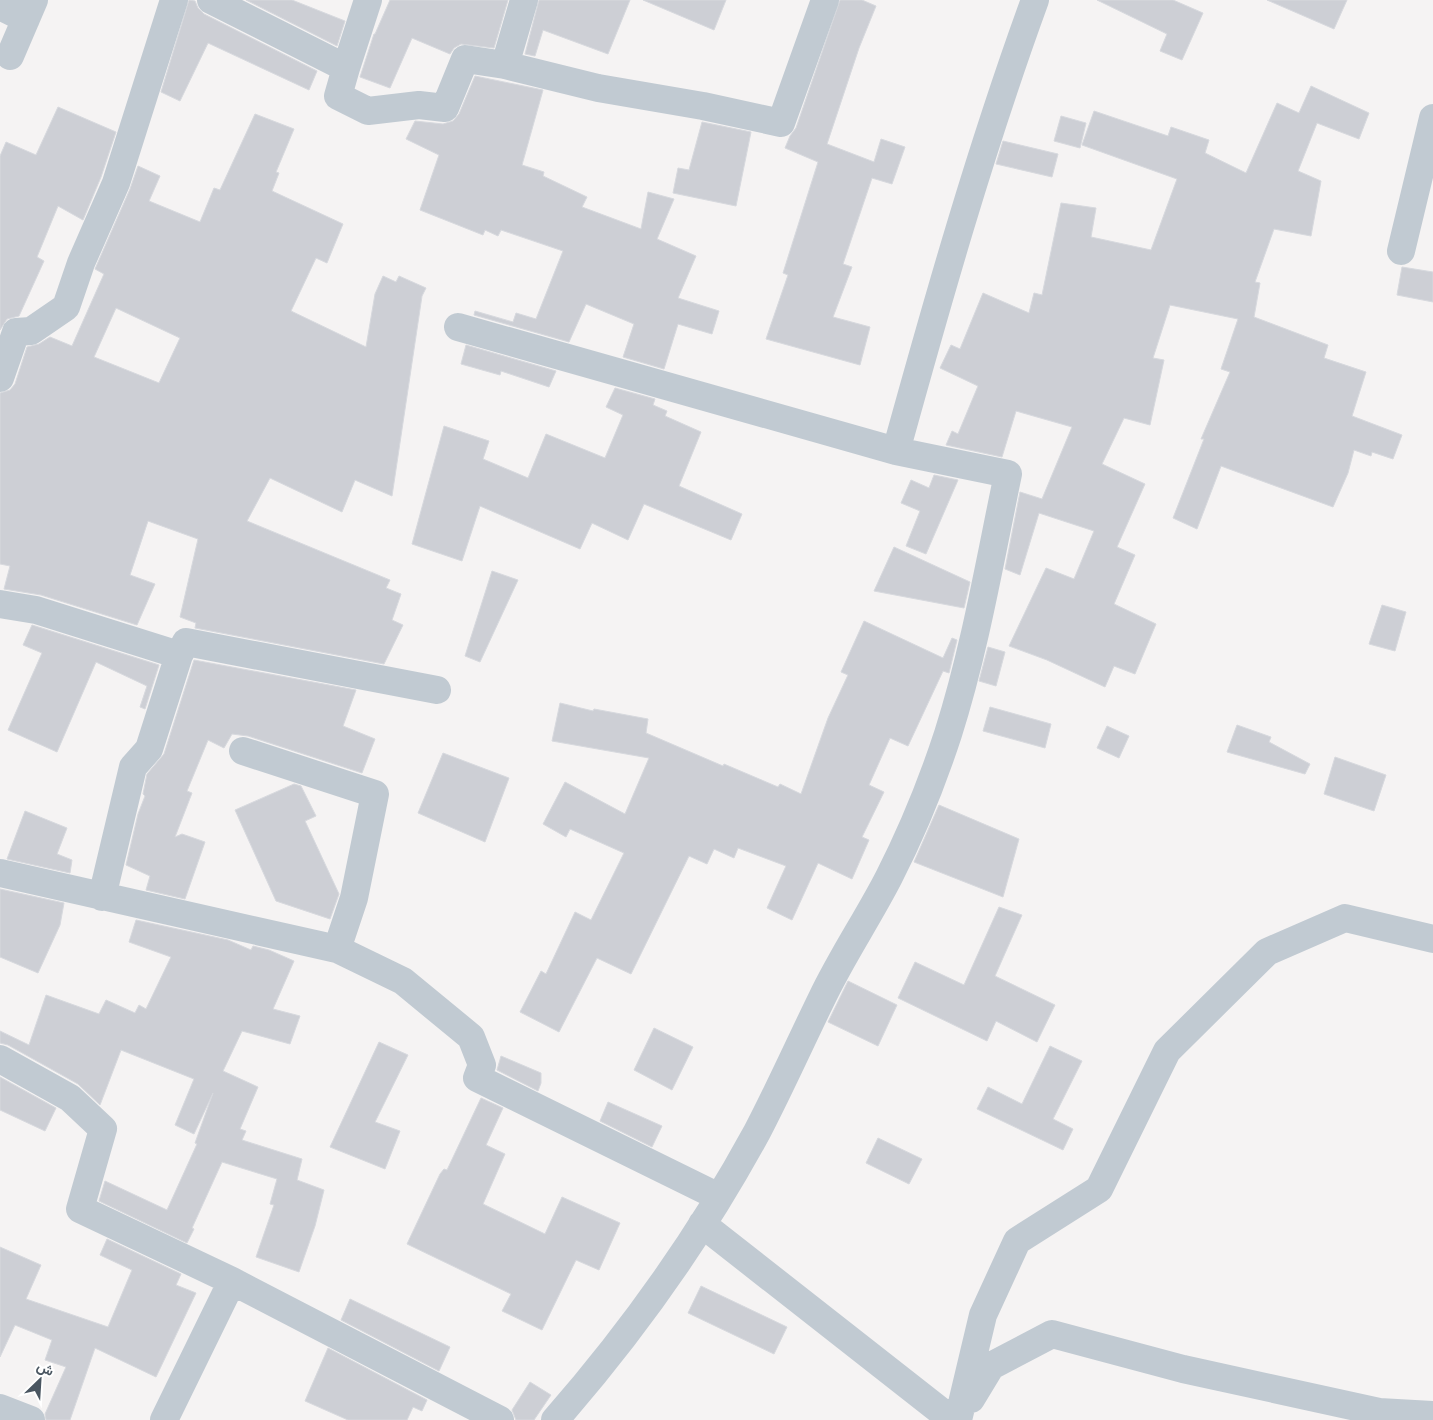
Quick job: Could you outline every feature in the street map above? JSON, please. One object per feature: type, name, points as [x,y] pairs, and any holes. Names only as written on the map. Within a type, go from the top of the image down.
[{"type":"street","points":[[0,378],[16,332],[31,331],[66,307],[81,263],[122,166],[174,0]]},
{"type":"street","points":[[211,0],[346,68]]},
{"type":"street","points":[[368,0],[338,96],[368,111],[418,105],[445,108],[465,59],[505,65],[598,88],[703,106],[781,123],[825,0]]},
{"type":"street","points":[[505,65],[524,0]]},
{"type":"street","points":[[896,451],[948,266],[1002,89],[1034,0]]},
{"type":"street","points":[[0,6],[30,10],[10,56]]},
{"type":"street","points":[[1401,252],[1433,118]]},
{"type":"street","points":[[458,327],[896,451],[1008,474],[968,659],[948,733],[919,815],[888,878],[823,996],[791,1065],[719,1198],[628,1330],[555,1420]]},
{"type":"street","points":[[0,604],[36,610],[178,655]]},
{"type":"street","points":[[102,897],[133,767],[149,749],[178,655],[186,642],[436,690]]},
{"type":"street","points":[[243,751],[375,794],[354,898],[337,949]]},
{"type":"street","points":[[0,873],[337,949],[403,981],[471,1038],[482,1065],[477,1078],[719,1198]]},
{"type":"street","points":[[958,1420],[983,1315],[1017,1241],[1099,1189],[1167,1052],[1267,952],[1345,918],[1433,938]]},
{"type":"street","points":[[0,1059],[70,1098],[103,1129],[80,1209],[232,1281],[500,1420]]},
{"type":"street","points":[[702,1224],[952,1420]]},
{"type":"street","points":[[164,1420],[232,1281]]},
{"type":"street","points":[[958,1420],[991,1366],[1052,1334],[1183,1369],[1380,1412],[1433,1415]]},
{"type":"street","points":[[0,1408],[31,1420]]},
{"type":"building","points":[[189,0],[195,1],[198,8],[204,14],[317,71],[309,90],[208,43],[180,101],[161,92]]},
{"type":"building","points":[[246,0],[292,0],[345,21],[337,46]]},
{"type":"building","points":[[390,0],[508,0],[494,48],[461,44],[454,48],[450,54],[412,38],[390,88],[360,77],[374,34]]},
{"type":"building","points":[[539,0],[630,0],[608,54],[543,30],[535,56],[525,54]]},
{"type":"building","points":[[643,0],[726,0],[714,30]]},
{"type":"building","points":[[840,0],[862,0],[876,6],[859,48],[827,144],[874,162],[881,139],[905,147],[892,184],[872,178],[843,264],[852,267],[833,317],[870,327],[860,365],[766,339],[788,275],[783,273],[818,162],[785,148],[796,128]]},
{"type":"building","points":[[1097,0],[1173,0],[1203,13],[1182,60],[1160,51],[1167,34]]},
{"type":"building","points":[[1267,0],[1347,0],[1334,29]]},
{"type":"building","points":[[475,76],[543,90],[522,165],[544,172],[543,176],[587,197],[582,207],[641,229],[648,192],[674,199],[657,239],[696,256],[678,298],[719,311],[712,334],[678,324],[664,369],[623,357],[634,324],[586,304],[569,342],[474,315],[475,311],[513,322],[516,313],[536,319],[563,251],[501,230],[498,236],[485,230],[483,235],[420,210],[439,155],[406,139],[415,121],[443,124],[453,121],[459,114]]},
{"type":"building","points":[[1311,86],[1369,113],[1359,139],[1317,123],[1298,171],[1321,181],[1311,236],[1274,229],[1255,282],[1260,283],[1254,317],[1328,345],[1324,358],[1366,372],[1352,416],[1402,435],[1393,459],[1372,452],[1371,456],[1354,450],[1348,473],[1333,507],[1221,466],[1197,529],[1173,518],[1204,439],[1201,439],[1230,372],[1221,369],[1238,319],[1170,305],[1153,358],[1164,360],[1150,425],[1124,418],[1102,464],[1145,484],[1117,547],[1135,555],[1114,604],[1156,624],[1135,674],[1114,666],[1105,687],[1047,660],[1009,646],[1046,568],[1074,579],[1094,531],[1039,513],[1020,575],[1005,569],[1020,492],[1042,499],[1072,427],[1016,411],[1002,457],[946,445],[952,431],[958,434],[978,386],[940,368],[951,345],[960,349],[983,293],[1029,313],[1034,293],[1042,295],[1061,203],[1096,208],[1091,237],[1151,250],[1177,179],[1082,145],[1094,111],[1168,136],[1171,127],[1209,140],[1205,153],[1246,173],[1277,103],[1299,113]]},
{"type":"building","points":[[58,107],[116,132],[101,177],[83,220],[58,206],[37,257],[44,261],[19,316],[7,319],[0,330],[0,156],[6,142],[36,155]]},
{"type":"building","points":[[255,114],[294,129],[276,172],[279,173],[272,191],[343,224],[327,263],[316,258],[291,311],[366,347],[375,294],[383,276],[396,282],[399,276],[426,288],[422,296],[392,496],[355,480],[342,512],[270,478],[247,521],[390,580],[386,588],[401,594],[392,620],[403,625],[384,664],[195,628],[196,623],[180,617],[198,539],[148,521],[130,575],[155,584],[137,625],[41,595],[4,589],[10,566],[0,564],[0,393],[10,390],[15,384],[27,347],[39,344],[50,337],[72,346],[104,274],[95,269],[138,166],[160,176],[149,201],[200,222],[214,188],[220,190]],"holes":[[[116,308],[180,338],[159,383],[94,357]]]},
{"type":"building","points":[[1061,116],[1086,123],[1080,148],[1054,141]]},
{"type":"building","points":[[702,122],[751,132],[736,206],[673,193],[678,168],[689,170]]},
{"type":"building","points":[[1003,141],[1058,154],[1052,177],[996,164]]},
{"type":"building","points":[[1402,267],[1433,272],[1433,302],[1397,295]]},
{"type":"building","points":[[466,345],[556,371],[549,387],[501,371],[500,375],[461,364]]},
{"type":"building","points":[[615,388],[655,399],[653,405],[667,411],[665,416],[701,432],[679,486],[742,514],[731,540],[644,504],[628,540],[592,523],[580,549],[480,506],[462,561],[412,544],[444,426],[489,441],[483,459],[528,478],[546,434],[605,458],[623,415],[606,407]]},
{"type":"building","points":[[934,475],[958,480],[926,554],[906,546],[920,511],[901,503],[911,480],[929,488]]},
{"type":"building","points":[[894,547],[970,582],[964,608],[874,591]]},
{"type":"building","points":[[492,571],[518,580],[480,662],[465,656]]},
{"type":"building","points":[[1382,605],[1406,612],[1395,651],[1369,644]]},
{"type":"building","points":[[864,621],[943,658],[952,638],[957,640],[949,673],[943,671],[908,746],[890,738],[869,785],[884,792],[862,837],[869,840],[852,879],[818,863],[792,920],[767,908],[786,866],[738,848],[734,858],[714,849],[707,864],[689,856],[631,974],[597,958],[559,1032],[520,1012],[541,971],[546,974],[575,912],[591,920],[624,853],[570,829],[566,837],[543,824],[565,782],[625,814],[649,758],[552,741],[560,703],[593,711],[594,709],[648,719],[646,733],[723,766],[724,764],[778,787],[780,784],[801,794],[828,718],[848,675],[841,672]]},
{"type":"building","points":[[32,625],[159,665],[145,709],[140,707],[147,686],[96,662],[57,752],[8,730],[42,653],[23,645]]},
{"type":"building","points":[[988,647],[1005,652],[996,686],[979,681]]},
{"type":"building","points":[[194,660],[356,690],[343,726],[375,739],[362,773],[248,736],[232,734],[224,748],[208,740],[187,791],[192,793],[175,837],[182,834],[205,842],[185,899],[146,890],[150,876],[126,865],[138,814],[145,796],[143,794],[147,774],[164,754]]},
{"type":"building","points":[[990,707],[1051,724],[1045,748],[983,731]]},
{"type":"building","points":[[1237,725],[1271,737],[1269,742],[1310,764],[1305,774],[1227,752]]},
{"type":"building","points":[[1107,726],[1129,736],[1119,758],[1097,748]]},
{"type":"building","points":[[443,753],[509,778],[485,842],[418,813]]},
{"type":"building","points":[[1335,757],[1386,775],[1374,811],[1324,794]]},
{"type":"building","points":[[294,784],[301,786],[316,816],[305,821],[339,894],[330,919],[276,901],[235,810]]},
{"type":"building","points":[[939,805],[1019,839],[1003,897],[914,862]]},
{"type":"building","points":[[25,811],[67,828],[57,854],[72,860],[70,873],[7,859]]},
{"type":"building","points":[[0,889],[64,903],[60,925],[38,973],[0,957]]},
{"type":"building","points":[[999,907],[1022,915],[995,976],[1055,1005],[1037,1042],[996,1021],[987,1041],[898,998],[915,962],[964,985]]},
{"type":"building","points":[[136,920],[228,940],[251,950],[253,946],[269,950],[294,961],[273,1009],[300,1016],[290,1044],[242,1031],[223,1071],[258,1087],[240,1129],[246,1131],[242,1140],[302,1159],[297,1180],[324,1190],[315,1226],[299,1272],[256,1257],[274,1205],[270,1204],[277,1179],[222,1162],[187,1243],[99,1201],[105,1181],[167,1210],[197,1144],[195,1143],[213,1093],[194,1134],[175,1125],[194,1079],[121,1050],[100,1105],[78,1084],[8,1045],[0,1043],[0,1031],[29,1045],[46,995],[99,1014],[106,1000],[135,1013],[139,1005],[146,1009],[171,957],[129,942]]},
{"type":"building","points":[[848,981],[897,1005],[878,1046],[828,1022]]},
{"type":"building","points":[[654,1028],[693,1047],[672,1090],[634,1070]]},
{"type":"building","points":[[379,1042],[408,1055],[375,1122],[400,1131],[385,1169],[330,1147]]},
{"type":"building","points":[[1050,1046],[1082,1061],[1053,1119],[1073,1129],[1063,1150],[977,1109],[988,1087],[1022,1104]]},
{"type":"building","points":[[501,1056],[541,1073],[541,1083],[538,1091],[497,1070]]},
{"type":"building","points":[[0,1077],[56,1108],[45,1131],[0,1110]]},
{"type":"building","points":[[481,1098],[503,1108],[486,1145],[505,1154],[483,1204],[545,1234],[562,1197],[620,1223],[599,1270],[576,1260],[542,1330],[502,1311],[511,1294],[407,1244],[440,1174],[444,1169],[447,1170]]},
{"type":"building","points":[[608,1102],[662,1126],[652,1147],[600,1121]]},
{"type":"building","points":[[878,1138],[922,1159],[909,1184],[866,1163]]},
{"type":"building","points":[[107,1239],[181,1274],[176,1285],[196,1293],[156,1377],[95,1348],[70,1420],[46,1420],[45,1414],[66,1367],[45,1360],[52,1340],[15,1325],[0,1357],[0,1247],[41,1265],[26,1299],[108,1327],[132,1270],[100,1255]]},
{"type":"building","points":[[701,1286],[787,1327],[774,1354],[688,1313]]},
{"type":"building","points":[[350,1299],[450,1347],[439,1371],[341,1320]]},
{"type":"building","points":[[328,1348],[427,1400],[422,1411],[413,1407],[407,1420],[348,1420],[305,1401]]},
{"type":"building","points":[[530,1382],[551,1395],[534,1420],[516,1420],[512,1410]]}]
